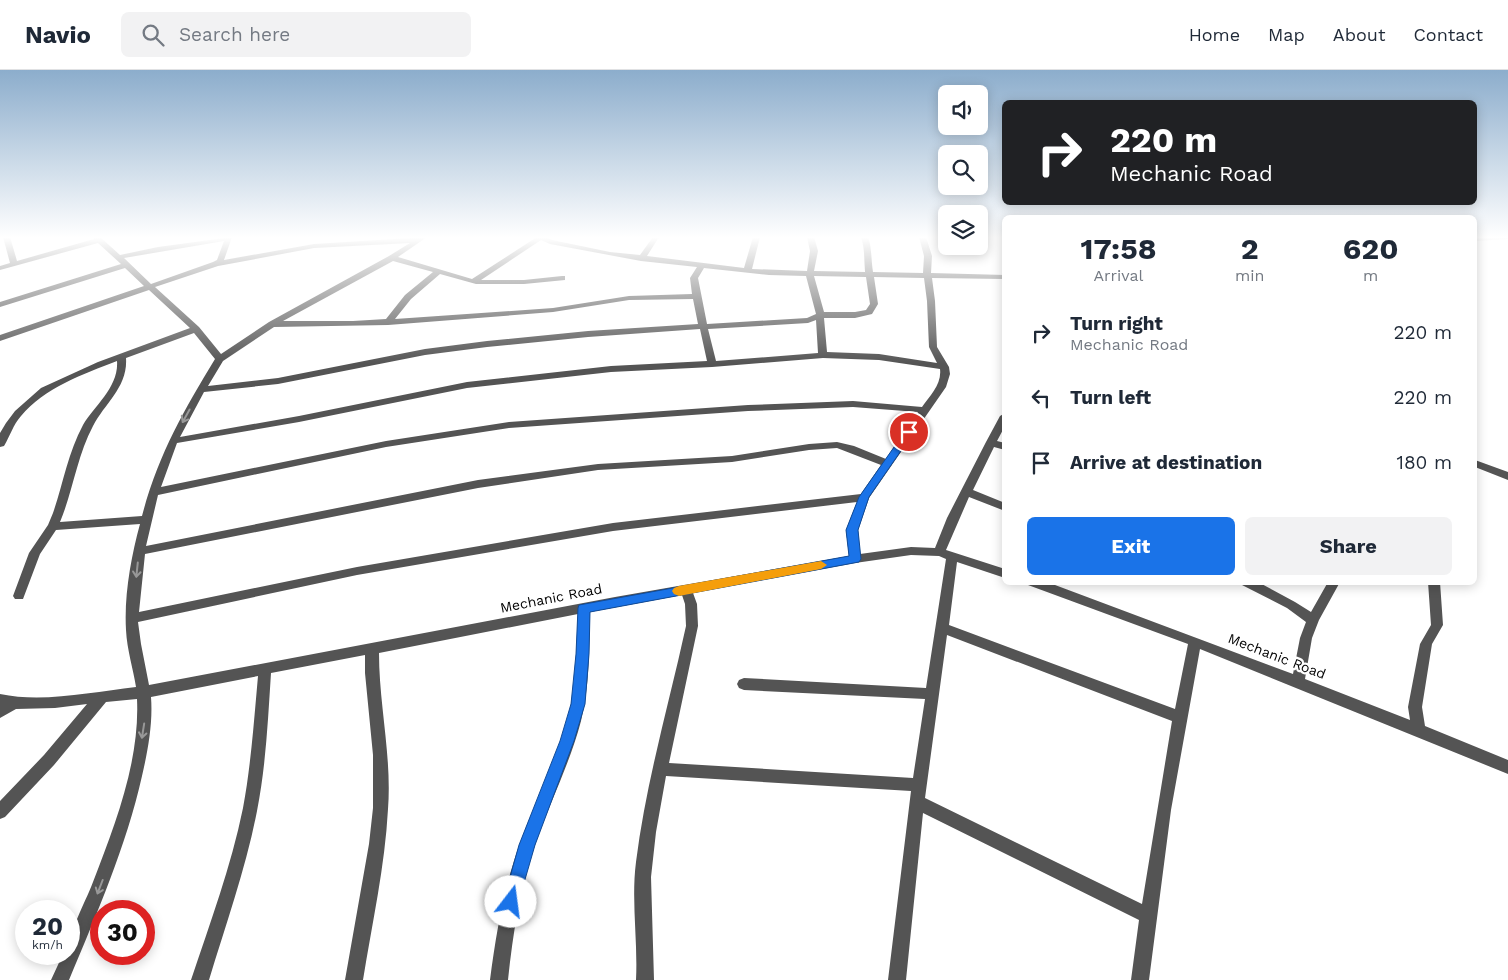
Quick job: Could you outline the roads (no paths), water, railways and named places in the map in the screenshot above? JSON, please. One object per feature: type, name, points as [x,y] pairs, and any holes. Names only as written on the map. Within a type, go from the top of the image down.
[{"type":"street","points":[[0,305],[81,279]]},
{"type":"street","points":[[144,279],[196,329],[220,359]]},
{"type":"street","points":[[0,338],[170,279]]},
{"type":"street","points":[[60,980],[99,890],[120,832],[133,783],[144,725],[144,692],[132,618],[140,551],[147,519],[173,440],[220,359],[272,324],[353,279]]},
{"type":"street","points":[[388,322],[408,297],[429,279]]},
{"type":"street","points":[[468,279],[524,282],[548,279]]},
{"type":"street","points":[[694,279],[696,296],[712,364]]},
{"type":"street","points":[[811,279],[820,315],[823,355]]},
{"type":"street","points":[[201,390],[278,381],[436,351],[588,334],[808,320],[820,315],[855,315],[869,312],[874,304],[870,279]]},
{"type":"street","points":[[855,559],[852,530],[864,497],[944,380],[944,367],[933,348],[928,279]]},
{"type":"street","points":[[272,324],[388,322],[553,310],[629,298],[696,296]]},
{"type":"street","points":[[0,444],[4,427],[44,390],[72,376],[196,329]]},
{"type":"street","points":[[173,440],[273,424],[467,385],[612,369],[712,364],[823,355],[879,357],[944,367]]},
{"type":"street","points":[[19,596],[40,543],[54,526],[83,436],[100,407],[121,379],[123,366],[121,357]]},
{"type":"street","points":[[155,492],[386,444],[509,425],[739,409],[853,404],[925,410]]},
{"type":"street","points":[[897,980],[919,785],[941,627],[945,555],[966,491],[1002,422]]},
{"type":"street","points":[[991,442],[1002,446]]},
{"type":"street","points":[[140,551],[478,484],[572,470],[660,462],[732,459],[826,446],[850,448],[887,463]]},
{"type":"street","points":[[1477,464],[1508,476]]},
{"type":"street","points":[[966,491],[1002,506]]},
{"type":"street","points":[[132,618],[383,566],[613,527],[864,497]]},
{"type":"street","points":[[54,526],[147,519]]},
{"type":"street","name":"Mechanic Road","points":[[14,703],[101,698],[144,692],[584,608],[855,559],[911,551],[945,555],[1002,573]]},
{"type":"street","name":"Mechanic Road","points":[[1040,585],[1298,681],[1508,768]]},
{"type":"street","points":[[1252,585],[1291,605],[1313,620]]},
{"type":"street","points":[[1298,681],[1302,648],[1313,620],[1332,585]]},
{"type":"street","points":[[1418,730],[1415,707],[1426,644],[1437,625],[1434,585]]},
{"type":"street","points":[[645,980],[643,874],[661,769],[692,626],[691,604],[686,590]]},
{"type":"street","points":[[499,980],[507,918],[520,868],[567,741],[578,704],[583,654],[584,608]]},
{"type":"street","points":[[941,627],[1179,717]]},
{"type":"street","points":[[1140,980],[1161,820],[1179,717],[1195,642]]},
{"type":"street","points":[[354,980],[377,844],[381,808],[380,755],[372,673],[372,649]]},
{"type":"street","points":[[200,980],[230,890],[250,808],[257,768],[265,669]]},
{"type":"street","points":[[744,684],[932,694]]},
{"type":"street","points":[[0,812],[49,760],[101,698]]},
{"type":"street","points":[[0,700],[14,703]]},
{"type":"street","points":[[0,712],[14,703]]},
{"type":"street","points":[[661,769],[919,785]]},
{"type":"street","points":[[917,802],[1148,916]]}]
